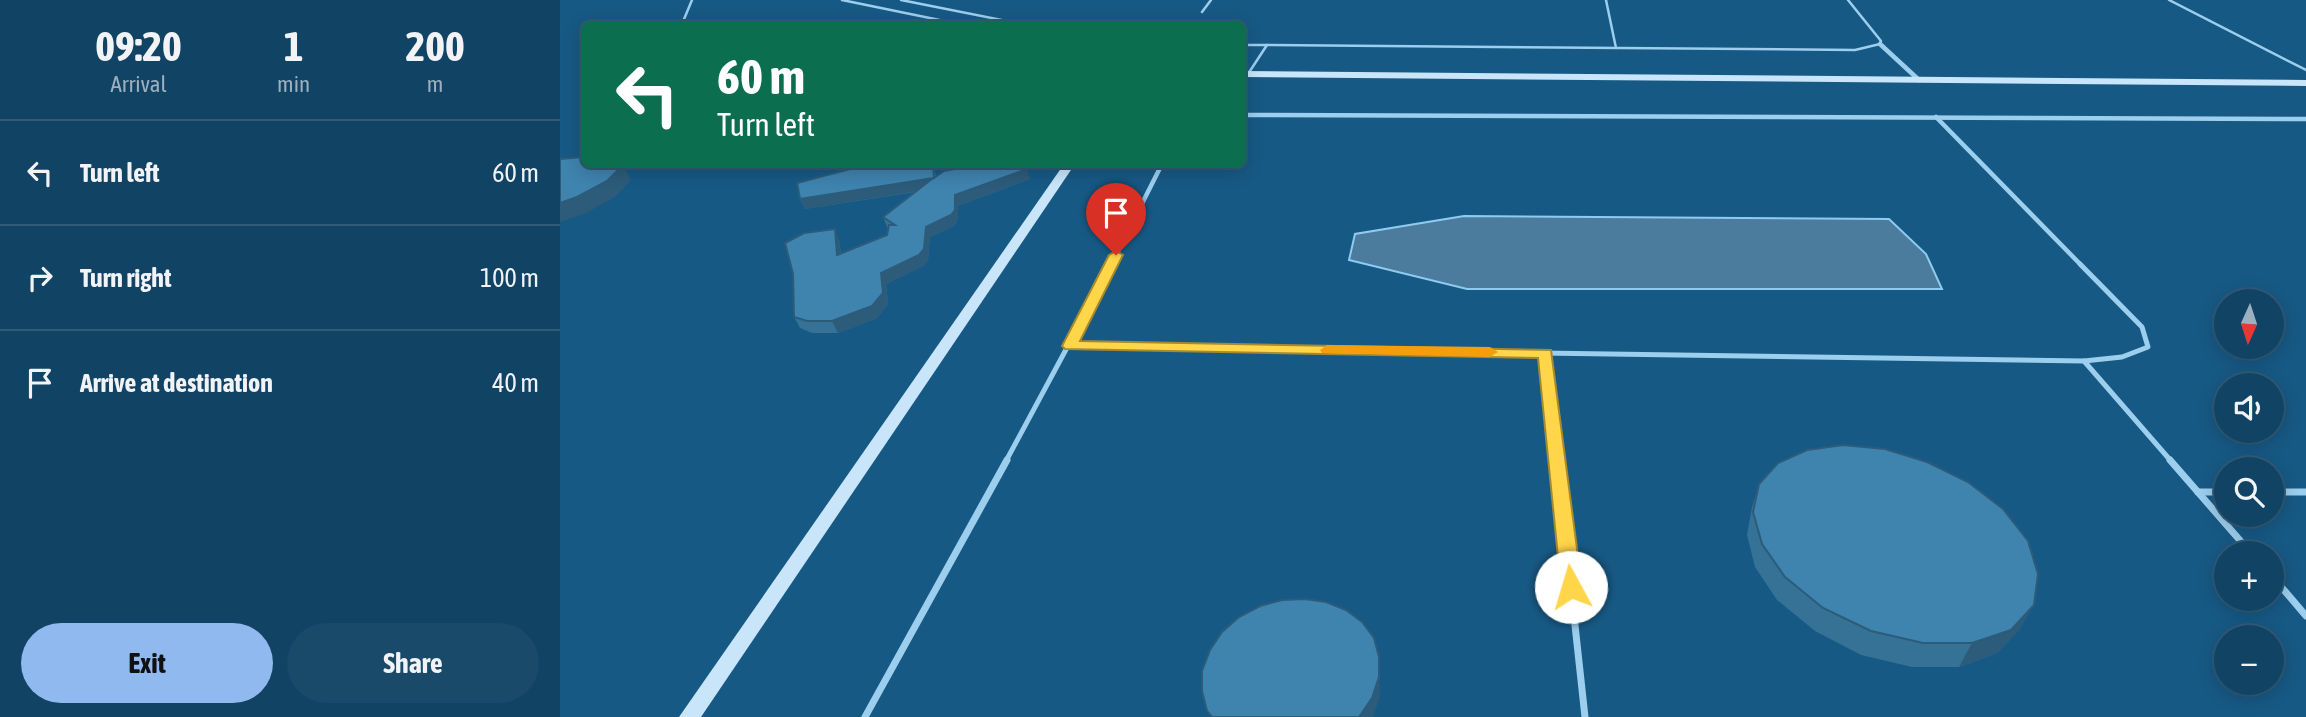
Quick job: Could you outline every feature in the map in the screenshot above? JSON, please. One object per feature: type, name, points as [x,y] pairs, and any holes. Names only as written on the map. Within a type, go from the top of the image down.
[{"type":"street","points":[[1880,44],[1919,79]]},
{"type":"street","points":[[1246,74],[2306,83]]},
{"type":"street","points":[[689,717],[1067,168]]},
{"type":"lane","points":[[683,21],[692,0]]},
{"type":"lane","points":[[842,0],[944,21]]},
{"type":"lane","points":[[901,0],[1007,21]]},
{"type":"lane","points":[[1202,12],[1211,0]]},
{"type":"lane","points":[[1606,0],[1616,48]]},
{"type":"lane","points":[[1246,45],[1855,50],[1880,44],[1881,41],[1848,0]]},
{"type":"lane","points":[[2169,0],[2306,71]]},
{"type":"lane","points":[[1246,73],[1268,45]]},
{"type":"lane","points":[[1246,115],[2306,119]]},
{"type":"lane","points":[[1070,346],[2084,361],[2122,357],[2148,347],[2142,327],[1936,117]]},
{"type":"lane","points":[[865,717],[1070,346],[1160,168]]},
{"type":"lane","points":[[1545,353],[1585,717]]},
{"type":"lane","points":[[2084,361],[2241,541]]},
{"type":"lane","points":[[2198,492],[2214,492]]},
{"type":"lane","points":[[2284,492],[2306,492]]},
{"type":"lane","points":[[2284,590],[2306,616]]},
{"type":"water","points":[[1464,216],[1889,219],[1926,254],[1942,289],[1467,289],[1349,260],[1355,234]]},
{"type":"building","points":[[581,157],[581,168],[620,168],[607,181],[560,203],[560,159]]},
{"type":"building","points":[[854,168],[933,168],[934,178],[944,171],[960,168],[1027,169],[955,195],[955,210],[951,215],[926,227],[924,249],[919,255],[881,273],[883,293],[872,306],[832,321],[807,321],[794,317],[793,274],[785,243],[804,233],[835,229],[837,255],[887,235],[889,225],[895,225],[883,217],[933,178],[800,199],[797,183]]},
{"type":"building","points":[[1843,445],[1885,449],[1927,462],[1968,482],[2003,509],[2028,541],[2038,574],[2034,605],[2011,630],[1972,643],[1923,643],[1871,631],[1823,608],[1785,577],[1762,544],[1753,512],[1759,484],[1778,463],[1807,450]]},
{"type":"building","points":[[1282,600],[1326,602],[1346,610],[1362,622],[1374,638],[1379,657],[1379,677],[1372,698],[1359,717],[1212,717],[1207,711],[1202,691],[1202,671],[1210,650],[1222,632],[1239,617],[1260,606]]},
{"type":"slow traffic","points":[[1327,350],[1490,352]]},
{"type":"route","points":[[1116,255],[1070,346],[1545,353],[1571,587]]}]
